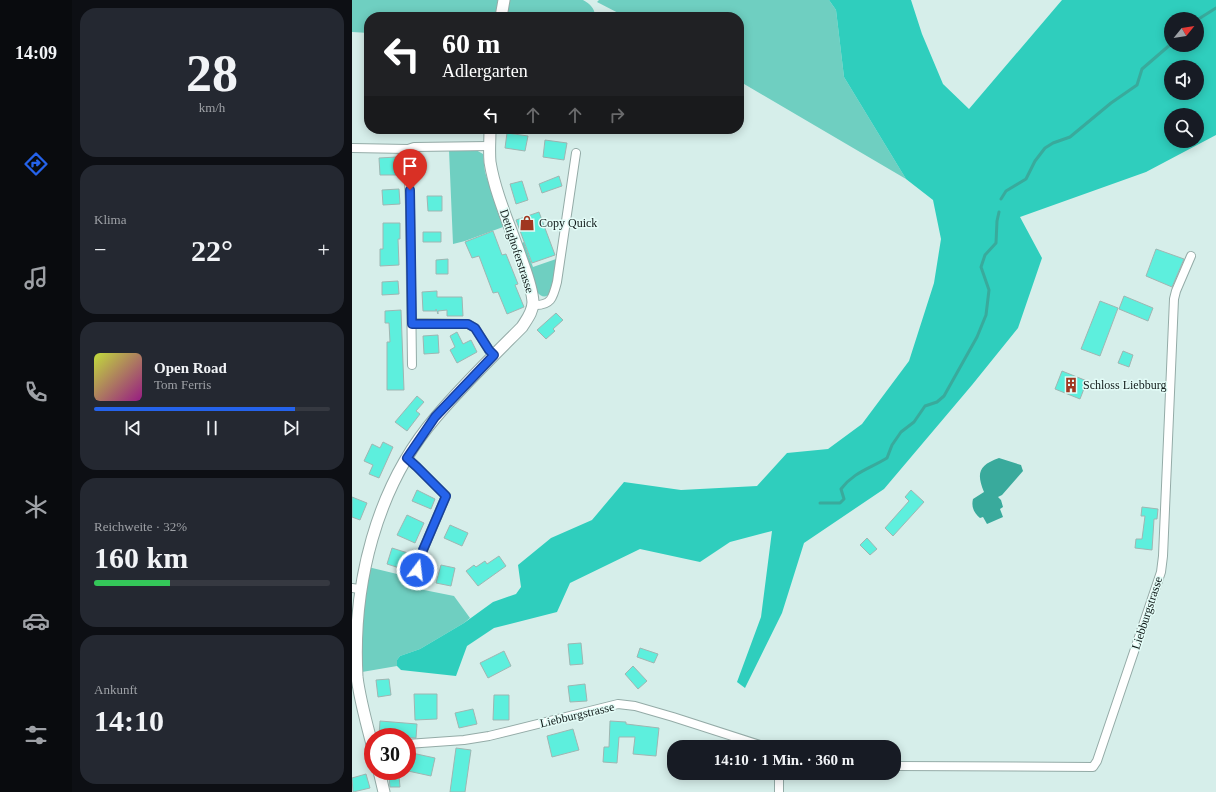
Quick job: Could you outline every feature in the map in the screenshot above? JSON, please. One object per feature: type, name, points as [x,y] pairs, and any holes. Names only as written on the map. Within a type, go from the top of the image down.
[{"type":"street","points":[[502,12],[504,0]]},
{"type":"street","name":"Dettighoferstrasse","points":[[368,728],[362,703],[358,677],[356,588],[376,523],[393,482],[409,453],[435,417],[522,327],[529,318],[533,304],[530,288],[494,180],[490,161],[490,134]]},
{"type":"street","points":[[352,148],[489,146]]},
{"type":"street","points":[[408,148],[412,365]]},
{"type":"street","points":[[533,304],[543,304],[548,302],[554,295],[576,152]]},
{"type":"street","name":"Liebburgstrasse","points":[[901,766],[1093,767],[1098,761],[1161,572],[1163,556],[1174,299],[1191,256]]},
{"type":"street","points":[[412,324],[472,325],[494,355]]},
{"type":"street","points":[[409,453],[417,467],[446,496],[423,550],[415,577]]},
{"type":"street","name":"Liebburgstrasse","points":[[416,743],[464,740],[490,736],[618,704],[634,706],[673,717],[744,740]]},
{"type":"street","points":[[381,780],[384,792]]},
{"type":"street","points":[[779,780],[779,792]]},
{"type":"shaded area","points":[[352,0],[498,0],[496,12],[364,12],[364,33],[352,32]]},
{"type":"shaded area","points":[[508,0],[583,0],[592,7],[594,12],[506,12]]},
{"type":"shaded area","points":[[599,0],[829,0],[836,10],[844,77],[906,179],[744,84],[744,12],[616,12],[597,2]]},
{"type":"shaded area","points":[[829,0],[911,0],[922,34],[943,84],[969,109],[1062,0],[1216,0],[1216,135],[1204,141],[1204,108],[1164,108],[1164,148],[1191,148],[1146,172],[1020,217],[1042,258],[1018,328],[884,489],[804,543],[782,613],[745,688],[737,682],[761,617],[772,531],[730,542],[700,562],[640,549],[570,583],[557,612],[494,628],[467,646],[456,676],[401,670],[397,666],[397,660],[400,656],[420,649],[464,623],[493,602],[516,594],[521,587],[518,565],[551,538],[592,520],[624,482],[681,490],[757,486],[787,453],[828,449],[862,424],[909,361],[934,283],[941,239],[933,200],[906,179],[844,77],[836,10]]},
{"type":"shaded area","points":[[449,150],[476,150],[483,154],[485,172],[503,227],[453,244]]},
{"type":"shaded area","points":[[524,242],[533,267],[559,258],[553,286],[546,296],[542,296],[536,291],[520,244]]},
{"type":"shaded area","points":[[999,458],[1021,465],[1023,471],[1002,495],[998,497],[1001,500],[1003,507],[1000,509],[1003,517],[987,524],[983,517],[980,518],[976,514],[972,505],[973,499],[984,492],[980,480],[981,470],[987,464]]},
{"type":"shaded area","points":[[368,567],[418,579],[419,589],[454,596],[470,618],[420,649],[400,656],[397,660],[397,666],[362,672],[361,627]]},
{"type":"building","points":[[507,134],[528,136],[525,151],[505,148]]},
{"type":"building","points":[[545,140],[567,143],[564,160],[543,157]]},
{"type":"building","points":[[397,157],[397,175],[380,175],[379,158]]},
{"type":"building","points":[[559,176],[562,186],[542,193],[539,184]]},
{"type":"building","points":[[522,181],[528,200],[516,204],[510,184]]},
{"type":"building","points":[[399,189],[400,204],[383,205],[382,190]]},
{"type":"building","points":[[427,196],[442,196],[442,211],[428,211]]},
{"type":"building","points":[[539,212],[555,255],[532,263],[516,220]]},
{"type":"building","points":[[383,223],[400,223],[400,239],[398,239],[399,265],[380,266],[380,249],[383,249]]},
{"type":"building","points":[[493,231],[502,255],[506,254],[518,284],[515,285],[524,307],[507,314],[498,292],[493,293],[479,256],[472,258],[465,242]]},
{"type":"building","points":[[423,232],[441,232],[441,242],[423,242]]},
{"type":"building","points":[[1156,249],[1184,259],[1172,287],[1146,276]]},
{"type":"building","points":[[448,259],[448,274],[436,274],[436,260]]},
{"type":"building","points":[[398,281],[399,294],[382,295],[382,282]]},
{"type":"building","points":[[437,291],[437,297],[462,297],[463,316],[447,316],[447,310],[438,311],[438,314],[436,309],[436,311],[423,311],[422,292]]},
{"type":"building","points":[[1124,296],[1153,308],[1148,321],[1119,309]]},
{"type":"building","points":[[1100,301],[1118,308],[1100,356],[1081,349]]},
{"type":"building","points":[[401,310],[404,390],[387,390],[387,342],[390,342],[389,323],[385,323],[385,311]]},
{"type":"building","points":[[556,313],[563,320],[553,329],[555,331],[546,339],[537,330]]},
{"type":"building","points":[[457,332],[463,344],[471,340],[477,352],[457,363],[450,350],[455,347],[450,336]]},
{"type":"building","points":[[438,335],[439,353],[424,354],[423,336]]},
{"type":"building","points":[[1123,351],[1133,355],[1129,367],[1118,363]]},
{"type":"building","name":"Schloss Liebburg","points":[[1062,371],[1087,381],[1080,399],[1055,389]]},
{"type":"building","points":[[417,396],[424,402],[416,411],[420,414],[407,431],[395,422]]},
{"type":"building","points":[[383,442],[393,447],[379,478],[369,474],[373,465],[364,461],[372,444],[380,448]]},
{"type":"building","points":[[417,490],[435,499],[431,509],[412,501]]},
{"type":"building","points":[[911,490],[924,502],[893,536],[885,528],[909,501],[905,497]]},
{"type":"building","points":[[352,497],[367,503],[360,520],[352,517]]},
{"type":"building","points":[[1142,507],[1158,509],[1157,519],[1154,519],[1152,550],[1135,548],[1136,539],[1142,539],[1145,516],[1141,516]]},
{"type":"building","points":[[407,515],[424,523],[415,543],[397,535]]},
{"type":"building","points":[[450,525],[468,533],[462,546],[444,538]]},
{"type":"building","points":[[867,538],[877,549],[870,555],[860,545]]},
{"type":"building","points":[[392,548],[411,554],[406,570],[387,564]]},
{"type":"building","points":[[499,556],[506,566],[478,586],[466,571],[474,565],[476,567],[485,561],[487,564]]},
{"type":"building","points":[[441,565],[455,568],[451,586],[436,583]]},
{"type":"building","points":[[581,643],[583,664],[570,665],[568,644]]},
{"type":"building","points":[[640,648],[658,654],[654,663],[637,657]]},
{"type":"building","points":[[504,651],[511,666],[488,678],[480,663]]},
{"type":"building","points":[[633,666],[647,681],[638,689],[625,674]]},
{"type":"building","points":[[389,679],[391,695],[378,697],[376,680]]},
{"type":"building","points":[[585,684],[587,701],[570,702],[568,686]]},
{"type":"building","points":[[414,694],[437,694],[437,719],[415,720]]},
{"type":"building","points":[[494,695],[509,695],[509,720],[493,720]]},
{"type":"building","points":[[473,709],[477,724],[459,728],[455,713]]},
{"type":"building","points":[[380,721],[417,724],[416,738],[416,728],[380,728]]},
{"type":"building","points":[[610,721],[626,722],[626,724],[659,728],[656,756],[633,754],[635,737],[619,737],[617,763],[603,762],[604,747],[609,747]]},
{"type":"building","points":[[573,729],[579,750],[552,757],[547,736]]},
{"type":"building","points":[[456,748],[471,750],[465,792],[450,792]]},
{"type":"building","points":[[416,754],[435,758],[431,776],[416,773]]},
{"type":"building","points":[[364,775],[364,780],[368,780],[370,788],[353,792],[352,778]]},
{"type":"building","points":[[389,780],[399,780],[400,787],[390,787]]},
{"type":"waterway","points":[[1204,16],[1216,8]]},
{"type":"waterway","points":[[1001,199],[1006,191],[1026,179],[1035,161],[1045,148],[1053,143],[1070,137],[1111,103],[1137,85],[1142,69],[1164,50]]},
{"type":"waterway","points":[[820,503],[840,503],[844,499],[841,489],[846,483],[887,458],[892,445],[901,432],[914,422],[925,406],[937,402],[944,396],[977,337],[986,315],[989,290],[981,267],[985,255],[996,243],[999,212]]},
{"type":"place","name":"Copy Quick","points":[[527,223]]},
{"type":"place","name":"Schloss Liebburg","points":[[1071,385]]},
{"type":"route","points":[[410,190],[412,324],[472,325],[494,355],[435,417],[415,444],[407,458],[446,496],[423,550],[417,570]]}]
